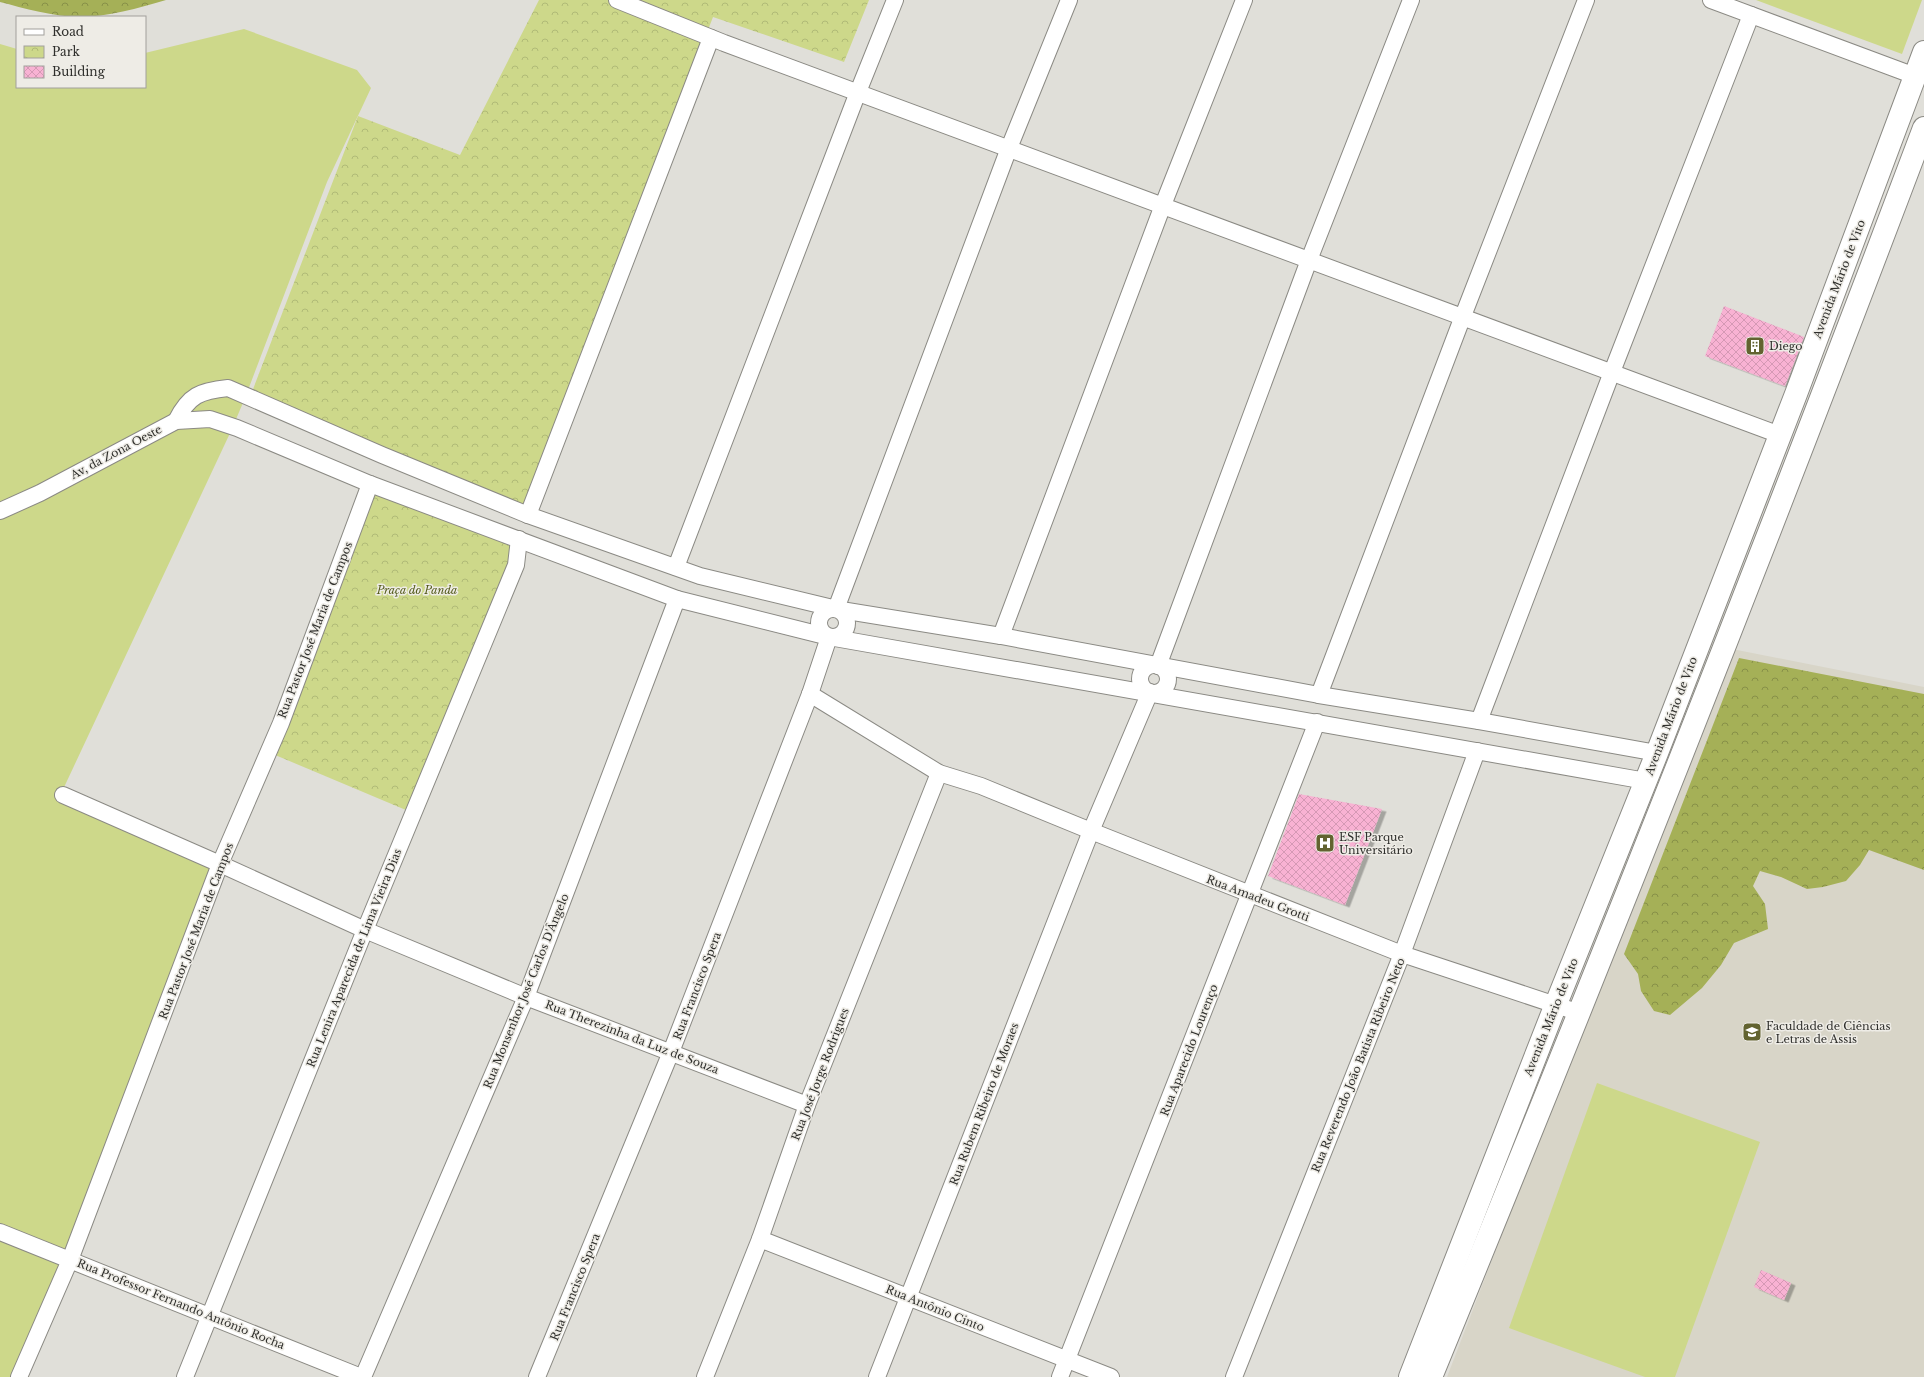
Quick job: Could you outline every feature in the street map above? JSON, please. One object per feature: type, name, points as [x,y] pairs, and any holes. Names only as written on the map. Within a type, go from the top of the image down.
[{"type":"main road","name":"Avenida Mário de Vito","points":[[1410,1377],[1556,1004],[1657,753],[1823,323],[1924,52]]},
{"type":"main road","points":[[1431,1377],[1580,1014],[1848,331],[1924,128]]},
{"type":"main road","points":[[1823,323],[1848,331]]},
{"type":"main road","points":[[1643,789],[1662,806]]},
{"type":"street","points":[[617,0],[711,38],[1780,435]]},
{"type":"street","points":[[676,567],[858,92],[895,0]]},
{"type":"street","points":[[836,609],[1009,148],[1069,0]]},
{"type":"street","points":[[1001,636],[1163,205],[1244,0]]},
{"type":"street","points":[[1158,666],[1309,260],[1411,0]]},
{"type":"street","points":[[1319,695],[1463,316],[1586,0]]},
{"type":"street","points":[[1711,0],[1915,76]]},
{"type":"street","points":[[1479,721],[1612,372],[1751,15]]},
{"type":"street","points":[[528,515],[711,38]]},
{"type":"street","points":[[176,421],[184,406],[193,396],[211,390],[228,388],[382,455],[528,515],[700,576],[836,609],[1001,636],[1319,695],[1479,721],[1657,753]]},
{"type":"street","name":"Av, da Zona Oeste","points":[[0,511],[40,493],[176,421],[210,419],[237,428],[370,484],[677,599],[829,637],[1150,692],[1477,751],[1643,789]]},
{"type":"street","name":"Rua Pastor José Maria de Campos","points":[[19,1377],[70,1260],[220,864],[281,723],[370,484]]},
{"type":"street","points":[[519,539],[512,533],[511,525],[519,515],[528,515]]},
{"type":"street","name":"Rua Lenira Aparecida de Lima Vieira Dias","points":[[185,1377],[365,930],[516,565],[519,539]]},
{"type":"street","name":"Rua Monsenhor José Carlos D'Ângelo","points":[[362,1377],[526,997],[677,599]]},
{"type":"street","points":[[829,637],[821,631],[818,622],[822,613],[831,609],[836,609]]},
{"type":"street","name":"Rua Francisco Spera","points":[[538,1377],[671,1052],[810,694],[829,637]]},
{"type":"street","points":[[1150,692],[1156,693],[1162,690],[1168,680],[1167,674],[1158,666]]},
{"type":"street","name":"Rua Rubem Ribeiro de Moraes","points":[[877,1377],[1091,832],[1150,692]]},
{"type":"street","name":"Rua Amadeu Grotti","points":[[810,694],[939,773],[981,786],[1091,832],[1402,954],[1556,1004],[1580,1014]]},
{"type":"street","name":"Rua Aparecido Lourenço","points":[[1060,1377],[1317,722]]},
{"type":"street","name":"Rua Reverendo João Batista Ribeiro Neto","points":[[1234,1377],[1402,954],[1477,751]]},
{"type":"street","name":"Rua José Jorge Rodrigues","points":[[705,1377],[760,1239],[807,1105],[939,773]]},
{"type":"street","name":"Rua Therezinha da Luz de Souza","points":[[62,794],[365,930],[526,997],[807,1105]]},
{"type":"street","name":"Rua Professor Fernando Antônio Rocha","points":[[0,1232],[362,1377]]},
{"type":"street","name":"Rua Antônio Cinto","points":[[760,1239],[1111,1377]]},
{"type":"shaded area","name":"Faculdade de Ciências e Letras de Assis","points":[[1727,648],[1924,687],[1924,1377],[1447,1377]]},
{"type":"green space","points":[[0,0],[166,0],[134,9],[97,16],[60,16],[0,2]]},
{"type":"green space","points":[[539,0],[869,0],[844,62],[713,17],[522,510],[250,397],[358,116],[460,155]]},
{"type":"green space","points":[[1756,0],[1922,0],[1902,54]]},
{"type":"green space","points":[[244,29],[357,70],[371,88],[327,182],[231,431],[59,798],[217,867],[69,1256],[12,1377],[0,1377],[0,44],[16,49],[16,88],[146,88],[146,53]]},
{"type":"green space","name":"Praça do Panda","points":[[370,484],[515,537],[516,565],[413,813],[268,752]]},
{"type":"green space","points":[[1739,658],[1924,694],[1924,870],[1869,850],[1860,865],[1846,881],[1823,887],[1807,889],[1781,877],[1760,871],[1753,886],[1765,904],[1768,929],[1734,943],[1721,965],[1702,988],[1670,1015],[1654,1011],[1641,991],[1638,974],[1624,954]]},
{"type":"green space","points":[[1597,1083],[1760,1142],[1675,1377],[1645,1377],[1509,1328]]},
{"type":"building","name":"Diego","points":[[1724,306],[1804,337],[1785,386],[1705,356]]},
{"type":"building","name":"ESF Parque Universitário","points":[[1299,794],[1382,809],[1345,905],[1268,876]]},
{"type":"building","points":[[1761,1270],[1791,1283],[1784,1300],[1754,1287]]},
{"type":"place","name":"Diego","points":[[1755,346]]},
{"type":"place","name":"ESF Parque Universitário","points":[[1325,843]]},
{"type":"place","name":"Faculdade de Ciências e Letras de Assis","points":[[1752,1032]]}]
